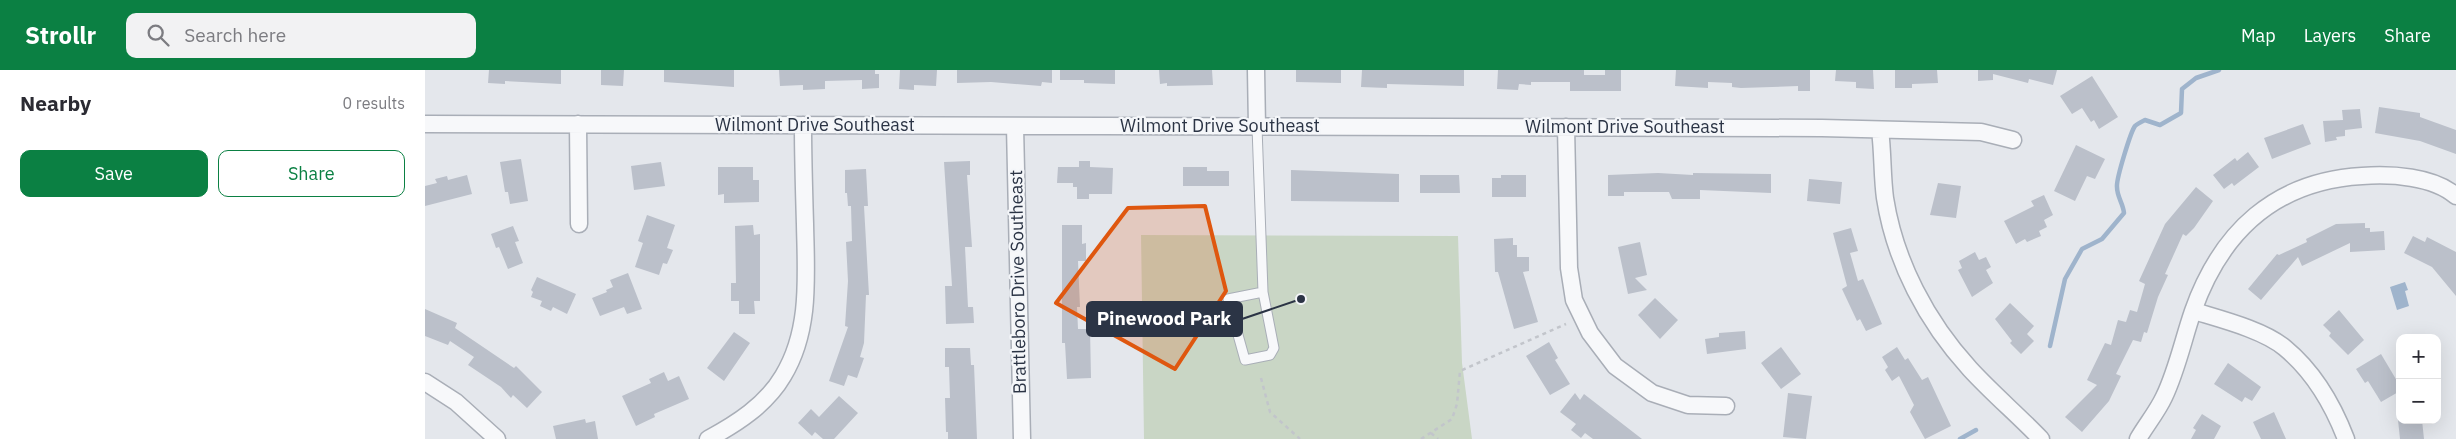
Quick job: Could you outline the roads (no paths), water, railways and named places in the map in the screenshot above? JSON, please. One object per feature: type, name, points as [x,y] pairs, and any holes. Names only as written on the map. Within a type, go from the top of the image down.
[{"type":"street","points":[[1256,70],[1257,127]]},
{"type":"street","name":"Wilmont Drive Southeast","points":[[425,124],[1822,128],[1981,132],[2013,140]]},
{"type":"street","points":[[578,124],[579,224]]},
{"type":"street","points":[[708,439],[747,416],[764,399],[783,377],[796,348],[805,303],[803,125]]},
{"type":"street","name":"Brattleboro Drive Southeast","points":[[1015,126],[1022,439]]},
{"type":"street","points":[[1566,127],[1569,268],[1574,300],[1590,333],[1615,366],[1652,393],[1688,404],[1727,406]]},
{"type":"street","points":[[1880,130],[1885,198],[1895,242],[1909,279],[1935,325],[1970,369],[2041,439]]},
{"type":"street","points":[[2138,439],[2164,397],[2193,311],[2208,275],[2236,232],[2260,211],[2284,196],[2318,183],[2347,176],[2376,175],[2413,178],[2448,189],[2456,196]]},
{"type":"street","points":[[2193,311],[2246,328],[2284,347],[2326,395],[2346,439]]},
{"type":"street","points":[[425,382],[457,402],[497,439]]},
{"type":"lane","points":[[1257,127],[1263,292],[1274,348],[1270,355],[1245,360],[1228,300],[1263,292]]},
{"type":"water","points":[[2405,282],[2408,290],[2405,291],[2409,306],[2397,310],[2390,287]]},
{"type":"waterway","points":[[2050,346],[2065,279],[2082,249],[2102,239],[2124,213],[2118,194],[2117,182],[2124,155],[2135,126],[2145,120],[2160,125],[2181,113],[2182,89],[2196,78],[2219,70]]},
{"type":"waterway","points":[[1960,439],[1976,430]]},
{"type":"place","name":"Pinewood Park","points":[[1301,299]]}]
